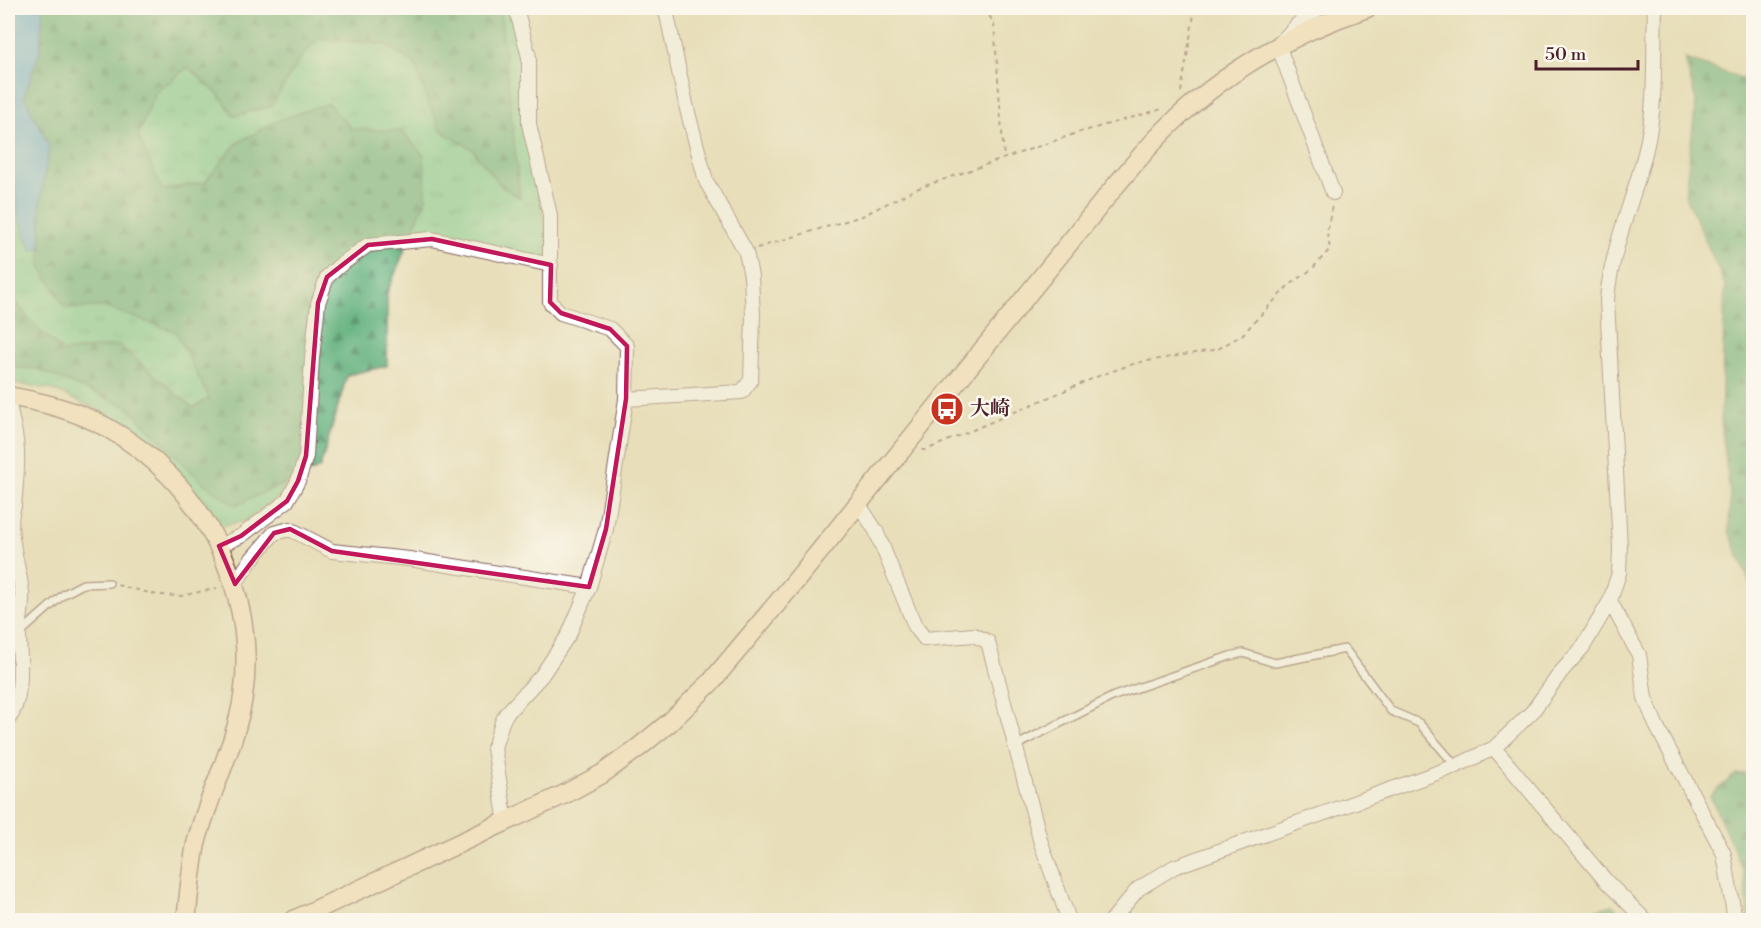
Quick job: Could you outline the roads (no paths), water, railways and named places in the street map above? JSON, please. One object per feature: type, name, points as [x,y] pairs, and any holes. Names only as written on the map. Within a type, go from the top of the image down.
[{"type":"street","points":[[506,823],[494,748],[502,722],[542,675],[569,634],[589,586],[606,529],[626,399],[627,346],[609,329],[561,313],[550,302],[550,215],[529,124],[529,57],[516,8]]},
{"type":"street","points":[[626,399],[742,392],[751,380],[753,317],[751,276],[746,252],[706,181],[687,109],[667,15],[663,8]]},
{"type":"street","points":[[1278,45],[1298,24],[1319,8]]},
{"type":"street","points":[[294,921],[565,794],[602,774],[670,722],[711,682],[1180,109],[1278,45],[1326,23],[1367,8]]},
{"type":"street","points":[[1112,921],[1138,889],[1174,867],[1456,766],[1494,747],[1532,712],[1561,672],[1583,647],[1610,601],[1619,573],[1620,547],[1607,291],[1617,244],[1646,148],[1654,80],[1655,8]]},
{"type":"street","points":[[1278,45],[1333,193]]},
{"type":"street","points":[[219,546],[241,536],[287,501],[298,481],[306,456],[318,303],[327,277],[339,266],[368,245],[432,239],[551,265]]},
{"type":"street","points":[[8,720],[13,713],[22,664],[19,634],[22,594],[13,547],[12,512],[18,466],[8,396],[61,407],[88,417],[142,451],[187,496],[219,546],[235,584],[244,639],[246,667],[243,696],[238,723],[196,843],[186,921]]},
{"type":"street","points":[[858,504],[876,531],[915,626],[925,639],[974,636],[988,642],[1041,843],[1069,921]]},
{"type":"street","points":[[235,584],[251,560],[274,533],[290,528],[332,551],[410,559],[589,586]]},
{"type":"street","points":[[1610,601],[1639,655],[1645,698],[1656,725],[1724,854],[1735,921]]},
{"type":"street","points":[[1494,747],[1606,880],[1645,921]]},
{"type":"lane","points":[[19,634],[64,594],[83,584],[109,583]]},
{"type":"lane","points":[[1015,746],[1114,696],[1230,656],[1244,653],[1275,663],[1345,649],[1391,711],[1419,723],[1456,766]]},
{"type":"water","points":[[8,8],[43,8],[40,51],[24,96],[49,146],[40,203],[41,247],[32,250],[19,218],[8,144]]},
{"type":"place","name":"大崎","points":[[947,409]]}]
